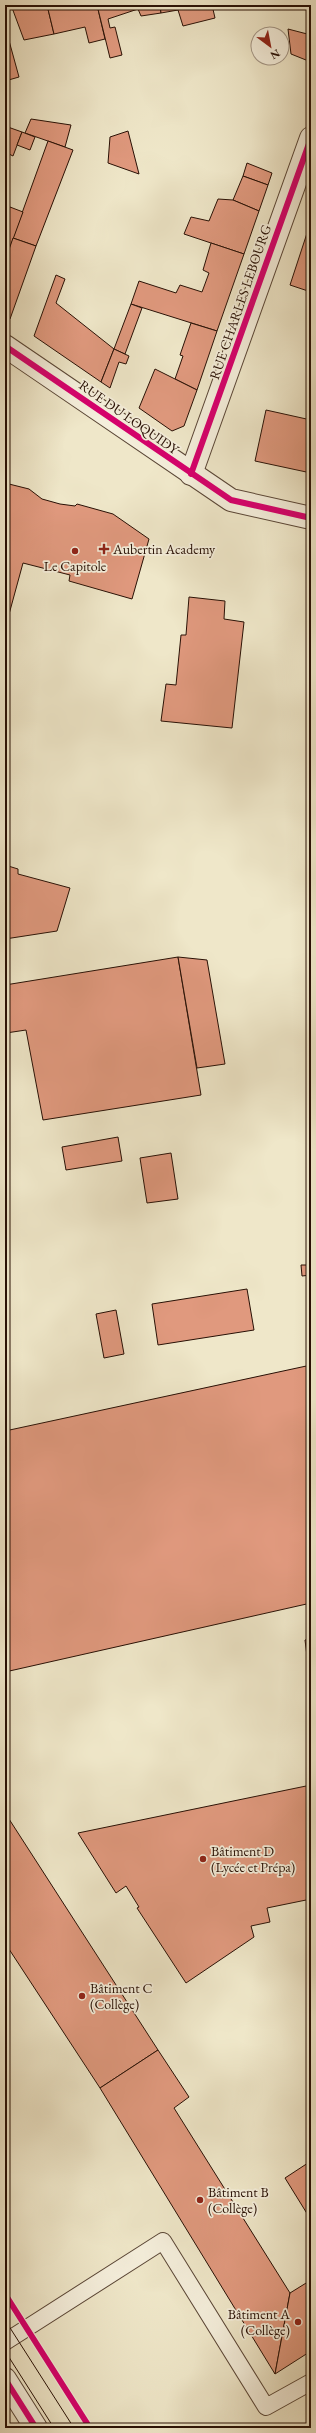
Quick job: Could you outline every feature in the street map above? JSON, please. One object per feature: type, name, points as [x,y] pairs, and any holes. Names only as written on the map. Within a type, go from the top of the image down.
[{"type":"street","name":"RUE CHARLES LEBOURG","points":[[191,474],[311,138]]},
{"type":"street","name":"RUE DU LOQUIDY","points":[[5,346],[191,474],[238,504],[311,518]]},
{"type":"street","points":[[5,2379],[36,2428]]},
{"type":"lane","points":[[5,2342],[163,2241],[266,2407],[311,2382]]},
{"type":"building","points":[[11,5],[47,5],[54,34],[24,40]]},
{"type":"building","points":[[47,5],[97,5],[105,39],[89,43],[85,27],[54,34]]},
{"type":"building","points":[[97,5],[160,5],[161,13],[141,16],[138,9],[108,19],[110,28],[115,27],[122,55],[110,58]]},
{"type":"building","points":[[160,5],[212,5],[215,18],[183,26],[178,10],[161,13]]},
{"type":"building","points":[[5,26],[19,77],[5,81]]},
{"type":"building","points":[[290,30],[311,35],[311,62],[291,54]]},
{"type":"building","points":[[31,119],[71,125],[65,147],[25,133]]},
{"type":"building","points":[[5,126],[22,132],[13,156],[5,152]]},
{"type":"building","points":[[128,131],[139,174],[108,163],[110,137]]},
{"type":"building","points":[[22,132],[35,137],[30,150],[17,145]]},
{"type":"building","points":[[48,141],[73,150],[36,246],[13,238]]},
{"type":"building","points":[[247,163],[272,173],[268,185],[243,176]]},
{"type":"building","points":[[243,176],[268,185],[259,211],[233,200]]},
{"type":"building","points":[[218,199],[233,200],[259,211],[244,254],[184,234],[191,217],[209,221]]},
{"type":"building","points":[[10,207],[23,212],[5,261],[5,219]]},
{"type":"building","points":[[311,221],[311,292],[290,285]]},
{"type":"building","points":[[13,238],[36,246],[10,319],[5,316],[5,261]]},
{"type":"building","points":[[211,243],[244,254],[217,331],[131,304],[139,281],[176,293],[180,285],[202,292],[209,273],[203,270]]},
{"type":"building","points":[[56,275],[65,279],[56,303],[114,349],[101,382],[34,336]]},
{"type":"building","points":[[131,304],[142,308],[125,354],[114,349]]},
{"type":"building","points":[[191,323],[217,331],[197,390],[175,379],[183,356],[180,355]]},
{"type":"building","points":[[114,349],[129,356],[126,364],[119,362],[110,388],[101,382]]},
{"type":"building","points":[[155,369],[197,390],[184,426],[172,431],[139,408]]},
{"type":"building","points":[[266,410],[311,420],[311,473],[255,461]]},
{"type":"building","name":"Le Capitole","points":[[5,483],[29,489],[42,499],[60,504],[75,506],[77,504],[113,514],[149,539],[132,599],[69,581],[70,575],[23,563],[5,629]]},
{"type":"building","points":[[189,597],[225,601],[224,619],[244,622],[232,728],[161,721],[166,684],[176,685],[181,635],[186,635]]},
{"type":"building","points":[[5,865],[18,869],[18,874],[70,888],[57,931],[5,939]]},
{"type":"building","points":[[178,957],[201,1095],[43,1120],[26,1030],[6,1033],[5,985]]},
{"type":"building","points":[[178,957],[207,960],[225,1064],[197,1068]]},
{"type":"building","points":[[118,1137],[122,1161],[66,1170],[62,1147]]},
{"type":"building","points":[[171,1153],[178,1199],[147,1203],[140,1158]]},
{"type":"building","points":[[301,1265],[311,1265],[311,1275],[302,1276]]},
{"type":"building","points":[[247,1289],[254,1330],[158,1345],[152,1304]]},
{"type":"building","points":[[116,1310],[124,1354],[104,1358],[96,1314]]},
{"type":"building","points":[[311,1365],[311,1603],[5,1672],[5,1431]]},
{"type":"building","points":[[311,1639],[311,1688],[305,1640]]},
{"type":"building","name":"Bâtiment D (Lycée et Prépa)","points":[[311,1785],[311,1899],[267,1908],[270,1922],[251,1926],[254,1937],[186,1983],[137,1908],[139,1907],[126,1886],[116,1893],[78,1833]]},
{"type":"building","name":"Bâtiment C (Collège)","points":[[9,1819],[158,2050],[100,2088],[5,1943],[5,1822]]},
{"type":"building","name":"Bâtiment B (Collège)","points":[[158,2050],[189,2097],[174,2108],[290,2293],[275,2374],[100,2088]]},
{"type":"building","points":[[311,2161],[311,2220],[285,2178]]},
{"type":"building","name":"Bâtiment A (Collège)","points":[[311,2280],[311,2351],[275,2374],[290,2293]]},
{"type":"tram line","points":[[5,2320],[74,2428]]},
{"type":"tram line","points":[[5,2351],[54,2428]]},
{"type":"cycle path","points":[[191,474],[311,138]]},
{"type":"cycle path","points":[[5,346],[231,500],[311,518]]},
{"type":"cycle path","points":[[5,2294],[90,2428]]},
{"type":"cycle path","points":[[5,2379],[36,2428]]},
{"type":"place","name":"Aubertin Academy","points":[[104,549]]},
{"type":"place","name":"Le Capitole","points":[[75,551]]},
{"type":"place","name":"Bâtiment D (Lycée et Prépa)","points":[[203,1859]]},
{"type":"place","name":"Bâtiment C (Collège)","points":[[82,1996]]},
{"type":"place","name":"Bâtiment B (Collège)","points":[[200,2200]]},
{"type":"place","name":"Bâtiment A (Collège)","points":[[298,2322]]}]
